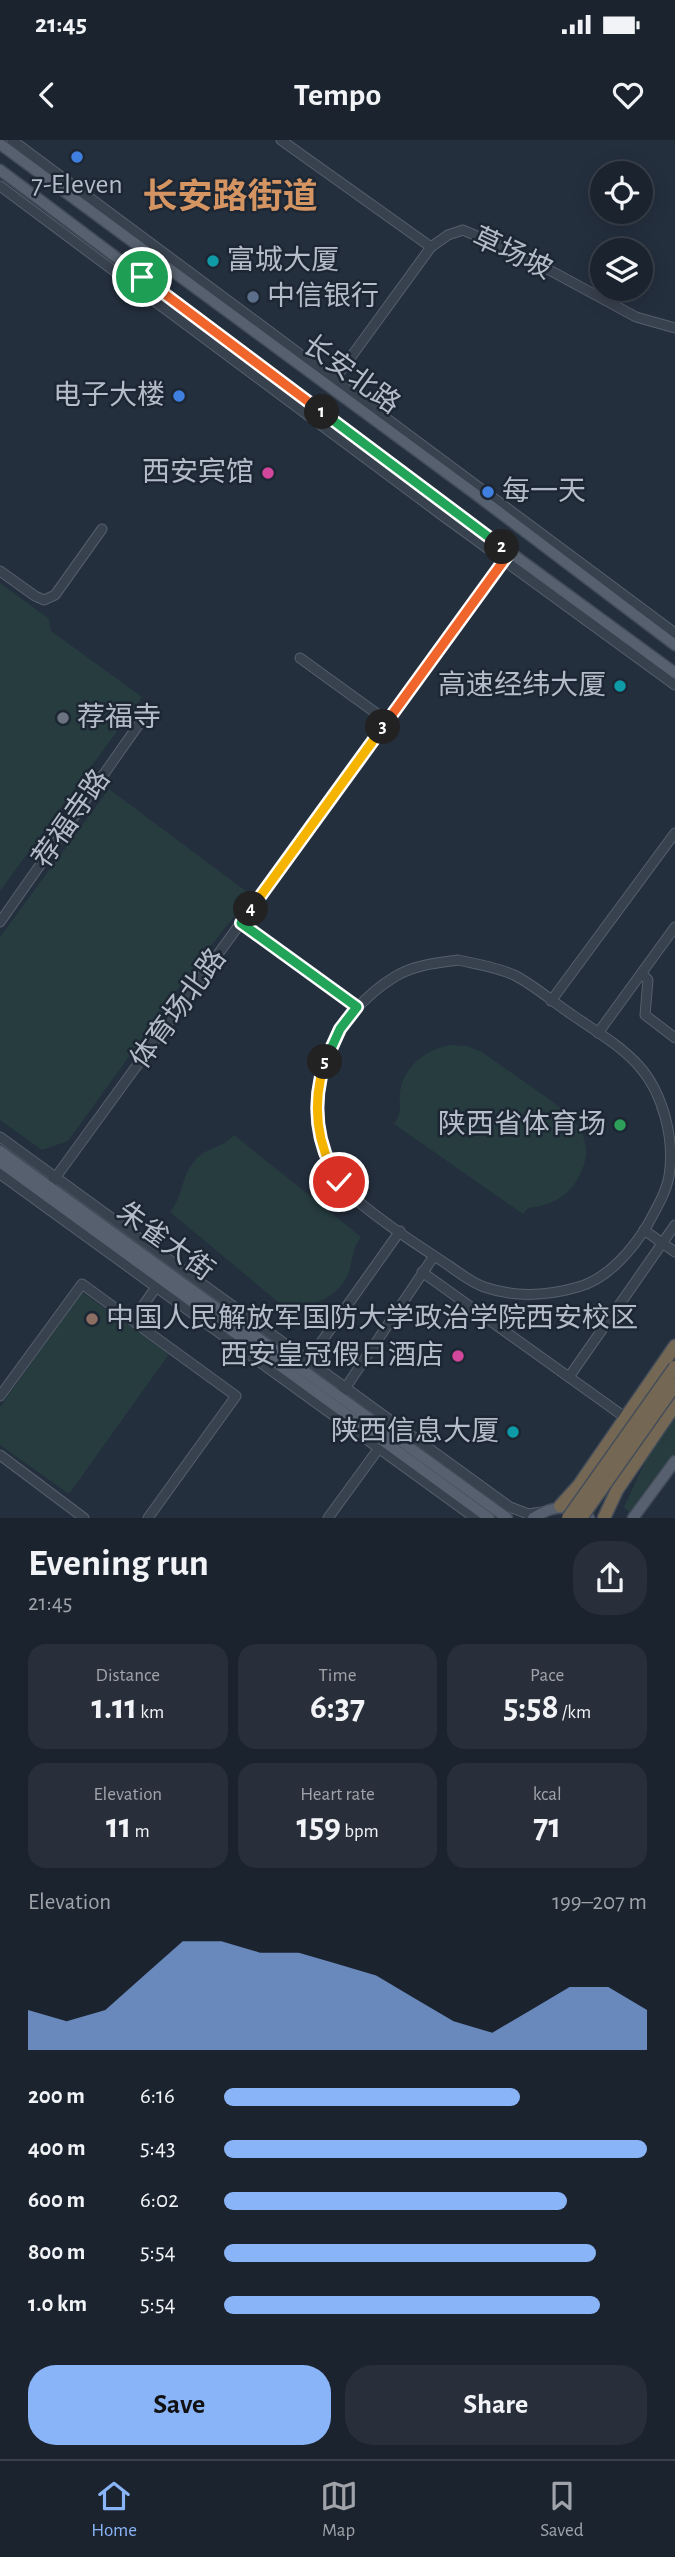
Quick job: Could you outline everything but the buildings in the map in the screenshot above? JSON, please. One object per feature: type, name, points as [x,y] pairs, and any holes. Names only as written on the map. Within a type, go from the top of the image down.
[{"type":"highway","points":[[649,1386],[675,1346]]},
{"type":"highway","points":[[560,1506],[579,1485],[675,1352]]},
{"type":"highway","points":[[568,1517],[675,1367]]},
{"type":"highway","points":[[581,1517],[675,1385]]},
{"type":"highway","points":[[604,1517],[617,1490],[675,1405]]},
{"type":"main road","name":"长安北路","points":[[0,144],[332,383],[675,645]]},
{"type":"main road","name":"长安北路","points":[[0,170],[507,556],[675,673]]},
{"type":"main road","name":"朱雀大街","points":[[0,1151],[305,1365],[507,1517]]},
{"type":"main road","name":"朱雀大街","points":[[0,1161],[50,1186],[159,1283],[382,1444],[489,1517]]},
{"type":"main road","points":[[633,1517],[675,1461]]},
{"type":"main road","points":[[538,1514],[560,1506],[579,1510],[589,1517]]},
{"type":"street","points":[[12,140],[332,383],[675,633]]},
{"type":"street","points":[[281,140],[431,247]]},
{"type":"street","points":[[0,187],[507,556],[675,685]]},
{"type":"street","name":"草场坡","points":[[332,383],[431,247],[448,235],[464,230],[531,260],[636,317],[675,328]]},
{"type":"street","points":[[0,571],[44,600],[55,595],[102,529]]},
{"type":"street","name":"体育场北路","points":[[50,1186],[507,556]]},
{"type":"street","points":[[300,658],[387,721]]},
{"type":"street","name":"荐福寺路","points":[[0,922],[144,717]]},
{"type":"street","points":[[551,1001],[675,833]]},
{"type":"street","points":[[241,923],[357,1007]]},
{"type":"street","points":[[598,1033],[675,927]]},
{"type":"street","points":[[458,960],[514,975],[551,1001],[598,1033],[639,1066],[654,1090],[668,1127],[669,1175],[659,1205],[644,1230],[616,1264],[584,1285],[558,1293],[533,1296],[483,1287],[434,1256],[352,1196],[339,1182],[327,1162],[318,1132],[316,1107],[326,1059],[340,1029],[357,1007],[397,975],[428,964],[458,960]]},
{"type":"street","points":[[642,974],[648,980],[645,1015],[675,1038]]},
{"type":"street","points":[[0,1137],[50,1186]]},
{"type":"street","points":[[0,1174],[159,1283],[133,1320]]},
{"type":"street","points":[[569,1377],[675,1225]]},
{"type":"street","points":[[644,1230],[675,1252]]},
{"type":"street","points":[[305,1365],[400,1231]]},
{"type":"street","points":[[434,1256],[342,1392],[510,1507],[528,1514],[538,1514]]},
{"type":"street","points":[[422,1272],[626,1418]]},
{"type":"street","points":[[0,1396],[82,1284],[236,1396],[148,1517]]},
{"type":"street","points":[[328,1517],[382,1444],[475,1517]]},
{"type":"street","points":[[0,1455],[84,1517]]},
{"type":"green space","name":"荐福寺","points":[[0,583],[49,619],[51,631],[142,697],[0,891]]},
{"type":"green space","points":[[109,789],[251,895],[184,980],[68,1141],[42,1150],[0,1120],[0,937]]},
{"type":"green space","points":[[452,1045],[467,1046],[482,1052],[560,1107],[578,1127],[586,1150],[584,1164],[568,1192],[550,1203],[528,1208],[523,1214],[394,1124],[400,1111],[400,1092],[406,1074],[426,1054]]},
{"type":"green space","points":[[234,1135],[361,1237],[343,1283],[327,1298],[295,1316],[170,1212],[197,1158]]},
{"type":"green space","points":[[82,1292],[169,1354],[69,1494],[0,1445],[0,1407]]},
{"type":"green space","points":[[675,1416],[675,1454],[630,1513],[624,1507],[650,1451]]},
{"type":"place","name":"7-Eleven","points":[[77,157]]},
{"type":"place","name":"富城大厦","points":[[213,261]]},
{"type":"place","name":"中信银行","points":[[253,297]]},
{"type":"place","name":"电子大楼","points":[[179,396]]},
{"type":"place","name":"西安宾馆","points":[[268,473]]},
{"type":"place","name":"每一天","points":[[488,492]]},
{"type":"place","name":"高速经纬大厦","points":[[620,686]]},
{"type":"place","name":"荐福寺","points":[[63,718]]},
{"type":"place","name":"陕西省体育场","points":[[620,1125]]},
{"type":"place","name":"中国人民解放军国防大学政治学院西安校区","points":[[92,1319]]},
{"type":"place","name":"西安皇冠假日酒店","points":[[458,1356]]},
{"type":"place","name":"陕西信息大厦","points":[[513,1432]]},
{"type":"district","name":"长安路街道","points":[[230,197]]},
{"type":"route","points":[[142,277],[510,552],[241,923],[357,1007],[329,1049],[320,1079],[316,1107],[318,1132],[327,1162],[339,1182]]}]
